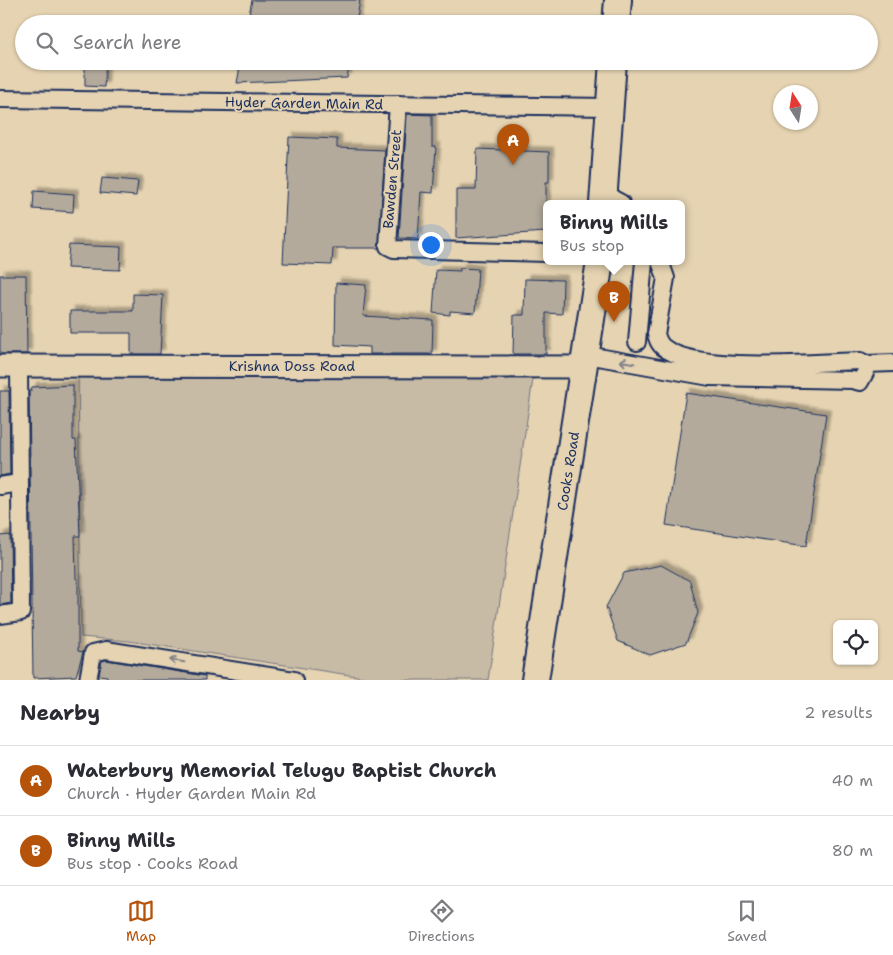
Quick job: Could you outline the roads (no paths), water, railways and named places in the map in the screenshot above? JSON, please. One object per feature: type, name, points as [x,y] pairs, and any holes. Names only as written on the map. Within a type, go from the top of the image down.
[{"type":"main road","points":[[617,15],[618,0]]},
{"type":"main road","points":[[609,200],[609,107],[612,70]]},
{"type":"main road","name":"Cooks Road","points":[[535,680],[599,265]]},
{"type":"street","name":"Hyder Garden Main Rd","points":[[0,98],[609,107]]},
{"type":"street","name":"Bawden Street","points":[[398,104],[388,246],[394,249],[543,253]]},
{"type":"street","points":[[637,342],[644,265]]},
{"type":"street","points":[[661,265],[666,278],[656,334],[658,343],[664,348],[700,361],[723,363],[860,361],[866,364],[893,363]]},
{"type":"street","name":"Krishna Doss Road","points":[[9,366],[586,361]]},
{"type":"street","points":[[586,361],[668,369],[710,377],[852,380],[860,382],[866,372],[866,364]]},
{"type":"street","points":[[0,615],[21,612],[19,483],[9,366]]},
{"type":"street","points":[[0,486],[19,483]]},
{"type":"street","points":[[88,680],[93,653],[106,650],[294,680]]},
{"type":"place","name":"Waterbury Memorial Telugu Baptist Church","points":[[513,165]]},
{"type":"place","name":"Binny Mills","points":[[614,322]]}]
